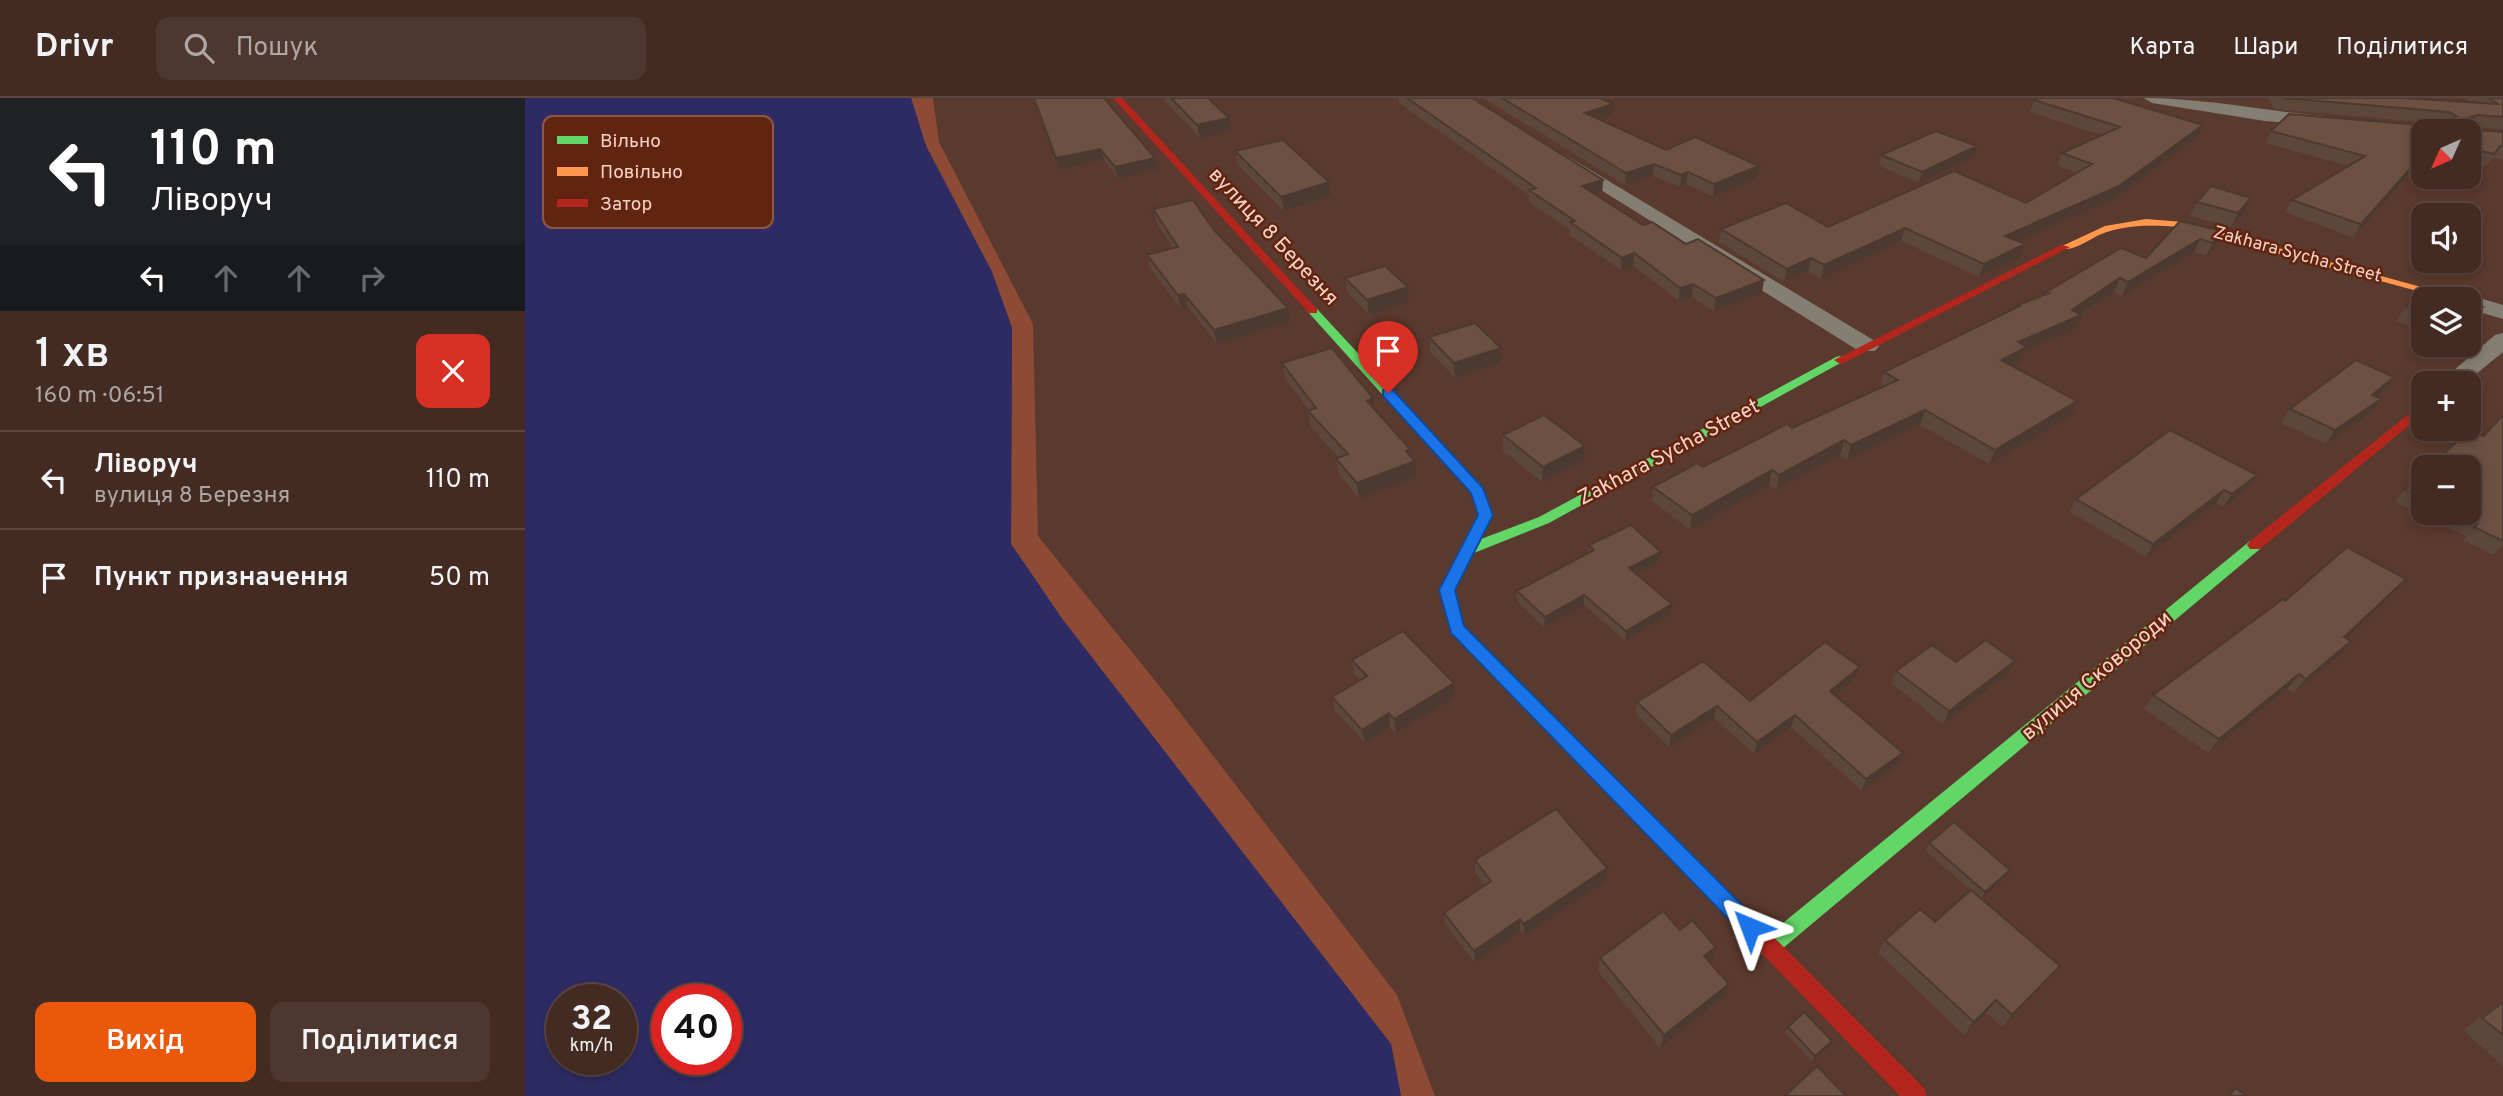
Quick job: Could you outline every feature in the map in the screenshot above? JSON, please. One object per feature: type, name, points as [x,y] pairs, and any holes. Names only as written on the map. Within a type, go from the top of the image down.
[{"type":"street","name":"вулиця 8 Березня","points":[[1117,98],[1478,491],[1486,515],[1447,590],[1457,629],[1916,1096]]},
{"type":"street","points":[[2152,98],[2265,116],[2347,123]]},
{"type":"street","points":[[1549,149],[1867,346]]},
{"type":"street","name":"Zakhara Sycha Street","points":[[1467,550],[1544,520],[1867,346],[2105,227],[2140,220],[2180,224],[2414,287]]},
{"type":"street","points":[[2481,306],[2503,312]]},
{"type":"street","points":[[2466,371],[2503,340]]},
{"type":"street","name":"вулиця Сковороди","points":[[1769,947],[2411,417]]},
{"type":"shaded area","points":[[525,98],[911,98],[926,146],[992,272],[1012,328],[1011,544],[1063,620],[1391,1044],[1401,1096],[525,1096]]},
{"type":"shaded area","points":[[911,98],[933,98],[939,142],[1033,324],[1038,536],[1165,693],[1397,995],[1435,1096],[1401,1096],[1391,1044],[1063,620],[1011,544],[1012,328],[992,272],[926,146]]},
{"type":"building","points":[[1034,98],[1104,98],[1155,158],[1115,167],[1100,149],[1056,158]]},
{"type":"building","points":[[1171,98],[1208,98],[1229,118],[1197,125]]},
{"type":"building","points":[[1407,98],[1472,98],[1603,180],[1582,186],[1643,225],[1652,222],[1686,244],[1698,239],[1764,280],[1716,298],[1693,284],[1680,288],[1634,253],[1622,258],[1570,222],[1575,221],[1529,190],[1536,188]]},
{"type":"building","points":[[1502,98],[1600,98],[1613,104],[1585,113],[1666,150],[1695,137],[1759,166],[1714,184],[1688,172],[1681,175],[1654,164],[1626,173]]},
{"type":"building","points":[[2113,98],[2203,125],[2119,186],[2005,236],[2025,244],[1984,264],[1905,228],[1824,265],[1811,258],[1787,269],[1721,229],[1786,203],[1828,227],[1954,171],[2026,203],[2092,164],[2062,153],[2120,127],[2034,100]]},
{"type":"building","points":[[2283,98],[2403,98],[2498,104],[2489,98],[2503,98],[2503,117],[2477,115],[2461,119],[2449,112]]},
{"type":"building","points":[[2289,114],[2411,124],[2411,168],[2361,224],[2292,200],[2365,156],[2271,131]]},
{"type":"building","points":[[2481,130],[2503,132],[2503,146],[2494,154],[2481,151]]},
{"type":"building","points":[[1936,131],[1977,146],[1922,172],[1881,155]]},
{"type":"building","points":[[1283,140],[1329,182],[1281,197],[1235,151]]},
{"type":"building","points":[[2211,186],[2251,198],[2238,213],[2197,202]]},
{"type":"building","points":[[1193,200],[1214,230],[1288,308],[1214,330],[1184,294],[1178,295],[1147,255],[1178,247],[1153,209]]},
{"type":"building","points":[[2180,221],[2223,231],[2213,243],[2200,239],[2128,282],[2120,278],[2072,310],[2081,315],[2018,342],[2027,347],[2001,360],[2077,401],[1995,450],[1925,410],[1851,445],[1844,440],[1779,475],[1772,470],[1692,515],[1653,487],[1697,463],[1703,467],[1787,424],[1792,428],[1898,380],[1884,372],[2020,306],[2018,305],[2049,293],[2046,292],[2121,248],[2146,258]]},
{"type":"building","points":[[1385,266],[1408,287],[1367,300],[1345,278]]},
{"type":"building","points":[[1475,323],[1501,348],[1454,363],[1429,337]]},
{"type":"building","points":[[1332,348],[1373,398],[1367,401],[1410,449],[1406,451],[1415,461],[1357,483],[1336,459],[1348,454],[1308,411],[1316,408],[1282,363]]},
{"type":"building","points":[[2356,360],[2394,377],[2372,395],[2381,399],[2335,430],[2290,409]]},
{"type":"building","points":[[1544,415],[1585,446],[1543,467],[1503,435]]},
{"type":"building","points":[[2503,415],[2503,541],[2474,527],[2481,525],[2481,455],[2442,455],[2458,441],[2481,441],[2481,435],[2484,436]]},
{"type":"building","points":[[2170,430],[2257,475],[2232,494],[2224,490],[2153,544],[2076,499]]},
{"type":"building","points":[[1631,525],[1661,552],[1629,568],[1672,604],[1626,631],[1584,595],[1545,617],[1517,591],[1594,550],[1589,545]]},
{"type":"building","points":[[2347,547],[2406,579],[2344,637],[2351,641],[2306,679],[2299,674],[2219,739],[2153,695],[2283,599],[2285,601]]},
{"type":"building","points":[[1403,631],[1454,683],[1394,719],[1389,713],[1362,730],[1332,697],[1367,676],[1352,660]]},
{"type":"building","points":[[1986,640],[2015,661],[1949,711],[1896,671],[1932,645],[1956,662]]},
{"type":"building","points":[[1825,642],[1860,667],[1830,691],[1903,753],[1866,779],[1795,715],[1757,742],[1717,706],[1671,735],[1637,702],[1703,661],[1750,701]]},
{"type":"building","points":[[1556,809],[1607,868],[1524,924],[1520,919],[1474,951],[1444,913],[1491,881],[1475,860]]},
{"type":"building","points":[[1954,822],[2010,870],[1985,892],[1929,843]]},
{"type":"building","points":[[1971,890],[2060,966],[2012,1015],[1996,1000],[1974,1022],[1885,940],[1920,909],[1935,922]]},
{"type":"building","points":[[1663,911],[1680,930],[1692,920],[1716,947],[1704,956],[1729,984],[1664,1035],[1600,958]]},
{"type":"building","points":[[2503,1002],[2503,1035],[2482,1018]]},
{"type":"building","points":[[1804,1012],[1832,1041],[1815,1056],[1788,1027]]},
{"type":"building","points":[[1817,1066],[1846,1096],[1785,1096]]},
{"type":"building","points":[[2236,1088],[2246,1096],[2229,1096]]},
{"type":"traffic: fast","points":[[1313,311],[1478,491],[1486,515],[1457,571]]},
{"type":"traffic: fast","points":[[1467,550],[1544,520],[1840,360]]},
{"type":"traffic: fast","points":[[1769,947],[2255,545]]},
{"type":"traffic: slow","points":[[2065,247],[2120,225],[2146,222],[2180,224],[2414,287]]},
{"type":"traffic: slow","points":[[1457,571],[1447,590],[1457,629],[1684,860]]},
{"type":"traffic: jam","points":[[1117,98],[1313,311]]},
{"type":"traffic: jam","points":[[1840,360],[2065,247]]},
{"type":"traffic: jam","points":[[2255,545],[2411,417]]},
{"type":"traffic: jam","points":[[1684,860],[1916,1096]]},
{"type":"route","points":[[1388,393],[1478,491],[1486,515],[1447,590],[1457,629],[1750,927]]}]
